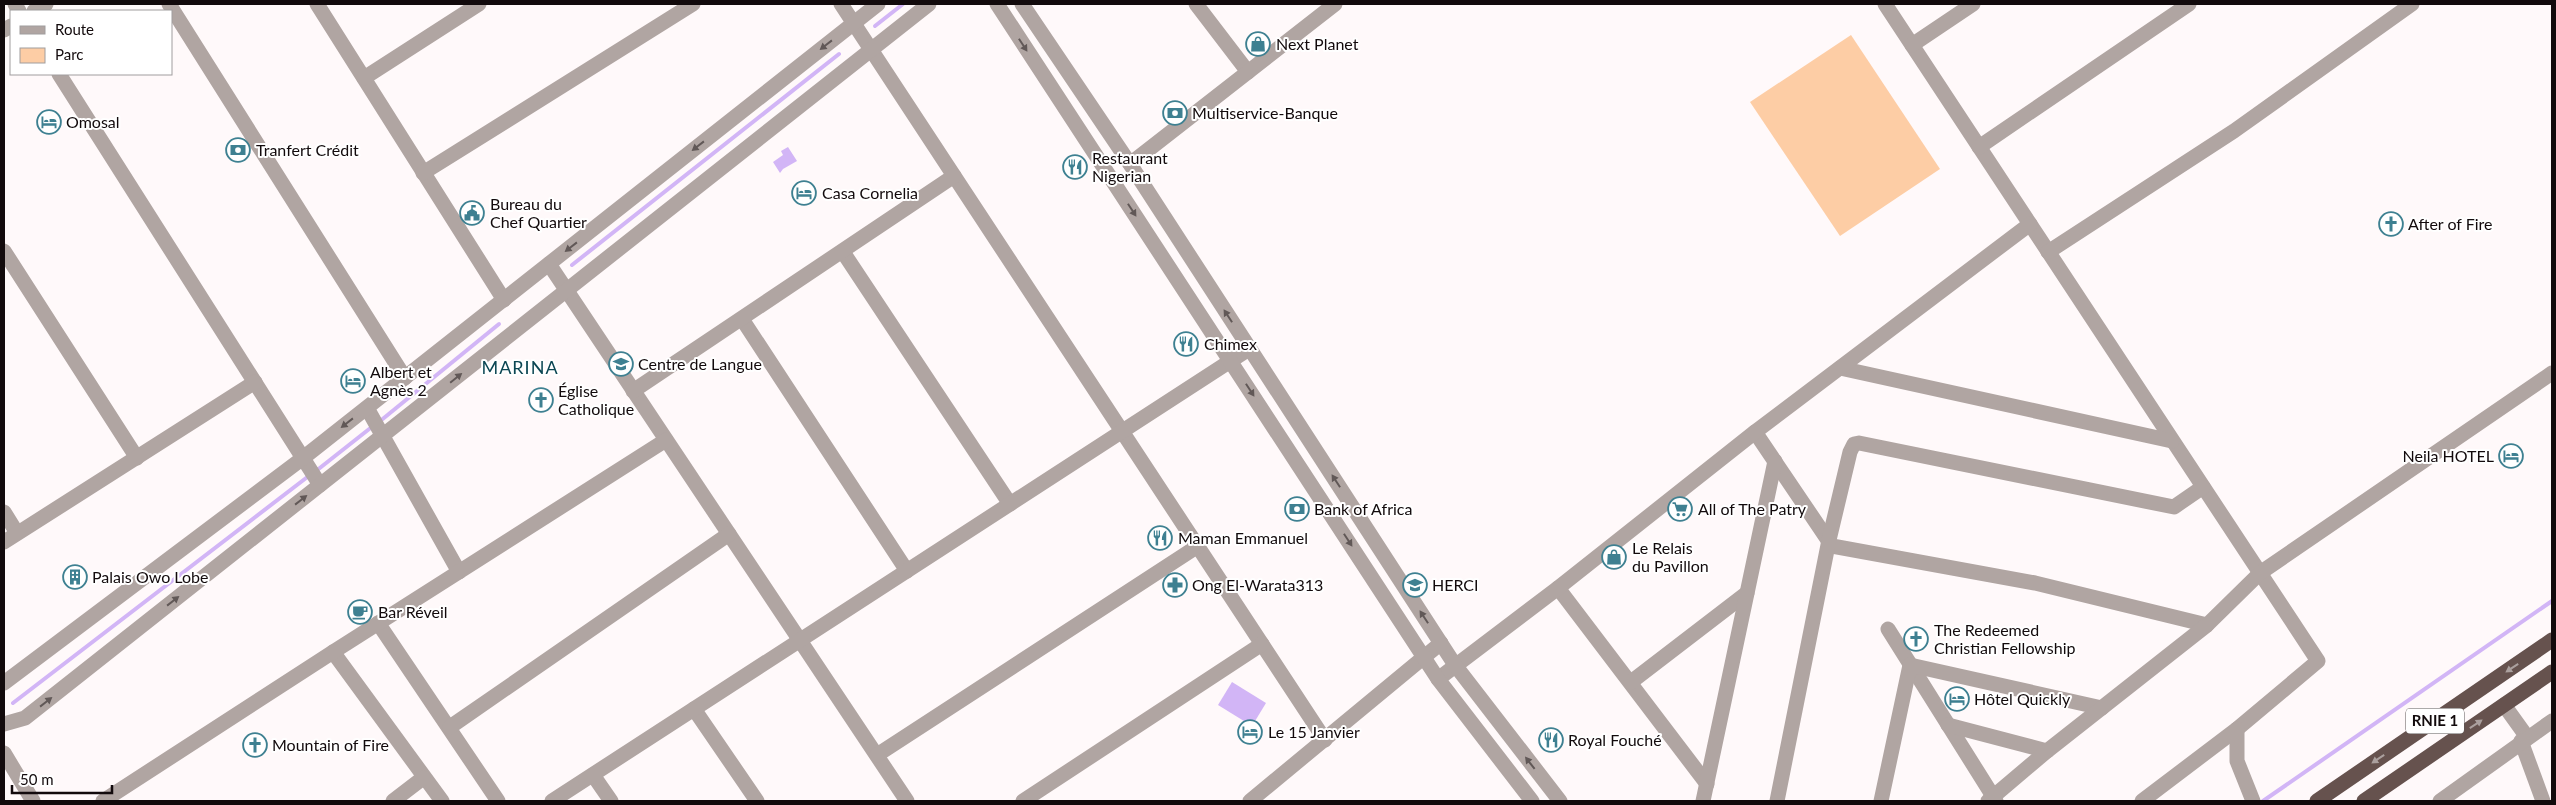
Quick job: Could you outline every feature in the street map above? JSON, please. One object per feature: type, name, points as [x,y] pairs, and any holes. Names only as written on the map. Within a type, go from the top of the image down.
[{"type":"highway","name":"RNIE 1","points":[[2317,801],[2552,640]]},
{"type":"highway","name":"RNIE 1","points":[[2364,801],[2552,672]]},
{"type":"street","points":[[316,4],[504,300]]},
{"type":"street","points":[[364,78],[479,4]]},
{"type":"street","points":[[423,172],[693,4]]},
{"type":"street","points":[[841,4],[1325,740]]},
{"type":"street","points":[[4,683],[304,458],[878,4]]},
{"type":"street","points":[[4,724],[25,718],[929,4]]},
{"type":"street","points":[[997,4],[1438,679],[1532,801]]},
{"type":"street","points":[[1022,4],[1130,164],[1455,665],[1560,801]]},
{"type":"street","points":[[1196,4],[1248,72]]},
{"type":"street","points":[[1130,164],[1335,4]]},
{"type":"street","points":[[1885,4],[2318,661],[2237,729],[2142,801]]},
{"type":"street","points":[[1912,45],[1973,4]]},
{"type":"street","points":[[1979,147],[2189,4]]},
{"type":"street","points":[[2048,252],[2234,131],[2408,5]]},
{"type":"street","points":[[172,10],[405,378]]},
{"type":"street","points":[[60,75],[320,485]]},
{"type":"street","points":[[633,391],[954,176]]},
{"type":"street","points":[[1438,679],[1558,588],[1755,432],[2030,224]]},
{"type":"street","points":[[4,251],[137,458]]},
{"type":"street","points":[[843,252],[1010,504]]},
{"type":"street","points":[[549,264],[907,801]]},
{"type":"street","points":[[742,319],[907,571]]},
{"type":"street","points":[[552,801],[1249,348]]},
{"type":"street","points":[[1840,368],[2172,440]]},
{"type":"street","points":[[1888,629],[1993,800],[2047,752],[2207,626],[2260,573],[2552,373]]},
{"type":"street","points":[[4,542],[255,382]]},
{"type":"street","points":[[367,408],[458,572]]},
{"type":"street","points":[[1755,432],[1832,546],[2035,583],[2207,626]]},
{"type":"street","points":[[103,801],[666,440]]},
{"type":"street","points":[[1778,801],[1829,540],[1852,447],[1859,443],[2174,507],[2203,487]]},
{"type":"street","points":[[1703,801],[1775,461]]},
{"type":"street","points":[[4,512],[18,534]]},
{"type":"street","points":[[450,727],[729,534]]},
{"type":"street","points":[[877,755],[1198,546]]},
{"type":"street","points":[[1558,588],[1631,682],[1706,784]]},
{"type":"street","points":[[1631,682],[1747,594]]},
{"type":"street","points":[[378,623],[450,727],[498,801]]},
{"type":"street","points":[[1250,801],[1441,643]]},
{"type":"street","points":[[1023,801],[1262,644]]},
{"type":"street","points":[[333,652],[423,778],[442,801]]},
{"type":"street","points":[[1910,665],[2102,708]]},
{"type":"street","points":[[1881,801],[1910,665]]},
{"type":"street","points":[[2504,705],[2524,739],[2543,801]]},
{"type":"street","points":[[694,709],[757,801]]},
{"type":"street","points":[[2440,801],[2524,739],[2552,721]]},
{"type":"street","points":[[1948,725],[2047,752]]},
{"type":"street","points":[[2237,729],[2237,761],[2248,800]]},
{"type":"street","points":[[4,753],[32,801]]},
{"type":"street","points":[[593,775],[611,801]]},
{"type":"street","points":[[393,801],[423,778]]},
{"type":"green space","points":[[1851,35],[1940,169],[1840,236],[1750,102]]},
{"type":"shaded area","points":[[788,147],[797,161],[783,169],[780,173],[773,162],[783,155],[781,151]]},
{"type":"shaded area","points":[[1232,682],[1266,703],[1252,726],[1218,705]]},
{"type":"waterway","points":[[875,26],[903,4]]},
{"type":"waterway","points":[[572,265],[839,54]]},
{"type":"waterway","points":[[379,422],[499,324]]},
{"type":"waterway","points":[[316,471],[373,426]]},
{"type":"waterway","points":[[13,703],[310,475]]},
{"type":"waterway","points":[[2263,801],[2552,601]]},
{"type":"place","name":"Next Planet","points":[[1258,44]]},
{"type":"place","name":"Multiservice-Banque","points":[[1175,113]]},
{"type":"place","name":"Omosal","points":[[49,122]]},
{"type":"place","name":"Tranfert Crédit","points":[[238,150]]},
{"type":"place","name":"Restaurant Nigerian","points":[[1075,167]]},
{"type":"place","name":"Casa Cornelia","points":[[804,193]]},
{"type":"place","name":"Bureau du Chef Quartier","points":[[472,213]]},
{"type":"place","name":"After of Fire","points":[[2391,224]]},
{"type":"place","name":"Chimex","points":[[1186,344]]},
{"type":"place","name":"Centre de Langue","points":[[621,364]]},
{"type":"place","name":"Albert et Agnès 2","points":[[353,381]]},
{"type":"place","name":"Église Catholique","points":[[541,400]]},
{"type":"place","name":"Neila HOTEL","points":[[2511,456]]},
{"type":"place","name":"Bank of Africa","points":[[1297,509]]},
{"type":"place","name":"All of The Patry","points":[[1680,509]]},
{"type":"place","name":"Maman Emmanuel","points":[[1160,538]]},
{"type":"place","name":"Le Relais du Pavillon","points":[[1614,557]]},
{"type":"place","name":"Palais Owo Lobe","points":[[75,577]]},
{"type":"place","name":"Ong El-Warata313","points":[[1175,585]]},
{"type":"place","name":"HERCI","points":[[1415,585]]},
{"type":"place","name":"Bar Réveil","points":[[360,612]]},
{"type":"place","name":"The Redeemed Christian Fellowship","points":[[1916,639]]},
{"type":"place","name":"Hôtel Quickly","points":[[1957,699]]},
{"type":"place","name":"Le 15 Janvier","points":[[1250,732]]},
{"type":"place","name":"Royal Fouché","points":[[1551,740]]},
{"type":"place","name":"Mountain of Fire","points":[[255,745]]},
{"type":"district","name":"MARINA","points":[[520,368]]}]
